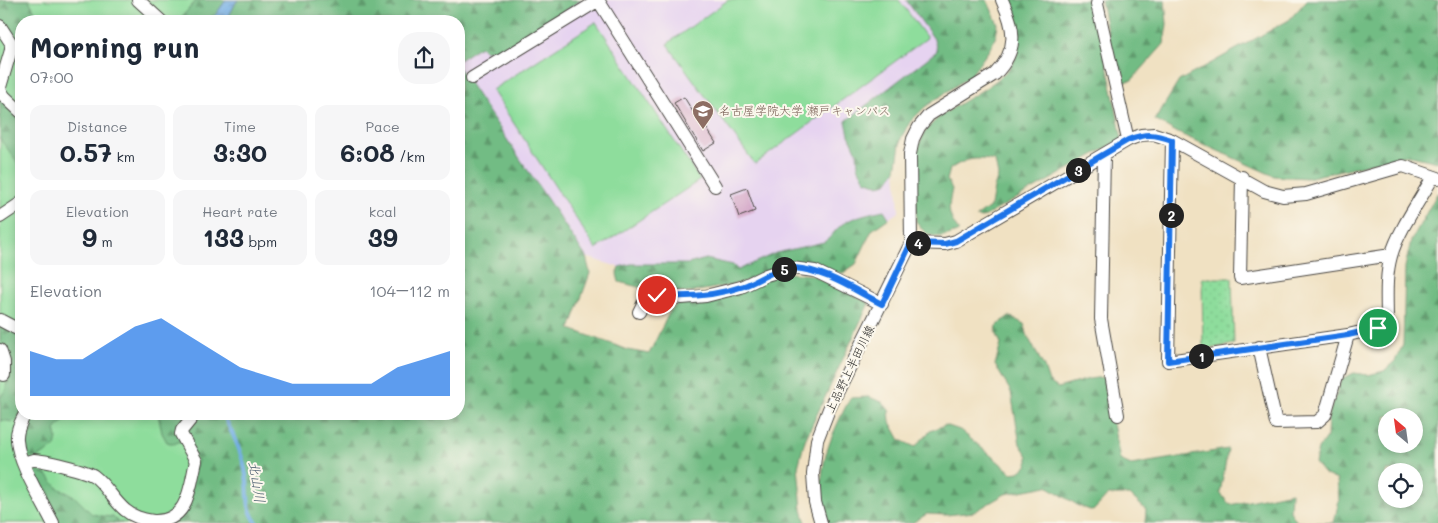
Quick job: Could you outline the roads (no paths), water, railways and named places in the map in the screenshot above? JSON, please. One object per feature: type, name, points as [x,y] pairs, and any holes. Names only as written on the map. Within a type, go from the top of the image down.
[{"type":"street","points":[[138,0],[154,15]]},
{"type":"street","points":[[472,78],[599,0],[714,186]]},
{"type":"street","name":"上品野上半田川線","points":[[821,523],[815,502],[813,474],[817,440],[829,409],[911,243],[910,154],[913,139],[919,127],[929,115],[995,74],[1003,65],[1012,45],[1013,31],[1010,18],[1002,0]]},
{"type":"street","points":[[1098,0],[1128,140]]},
{"type":"street","points":[[0,26],[12,43],[0,88],[4,96],[15,106]]},
{"type":"street","points":[[911,243],[945,244],[956,241],[1128,140],[1141,135],[1154,134],[1172,140],[1242,177],[1264,191],[1284,196],[1306,194],[1403,166],[1436,178],[1403,230],[1391,255],[1388,277],[1387,322],[1378,328],[1348,335],[1168,361],[1172,140]]},
{"type":"street","points":[[1104,155],[1101,319],[1118,415]]},
{"type":"street","points":[[1242,177],[1240,278],[1391,255]]},
{"type":"street","points":[[0,217],[15,207]]},
{"type":"street","points":[[638,312],[645,300],[651,296],[682,298],[706,296],[741,287],[766,275],[791,268],[815,271],[882,304]]},
{"type":"street","points":[[0,320],[15,329]]},
{"type":"street","points":[[1259,347],[1276,423],[1317,422],[1325,414],[1348,335]]},
{"type":"street","points":[[0,350],[4,362],[4,375]]},
{"type":"street","points":[[22,420],[16,438],[23,463],[53,523]]},
{"type":"street","points":[[23,463],[34,460],[90,473],[100,481],[117,503],[127,512],[138,518],[161,522],[175,517],[185,505],[196,461],[181,434],[190,420]]},
{"type":"water","points":[[226,0],[239,0],[230,15],[215,15]]},
{"type":"waterway","name":"北山川","points":[[226,420],[243,460],[250,511],[257,523]]},
{"type":"place","name":"名古屋学院大学 瀬戸キャンパス","points":[[703,130]]}]
